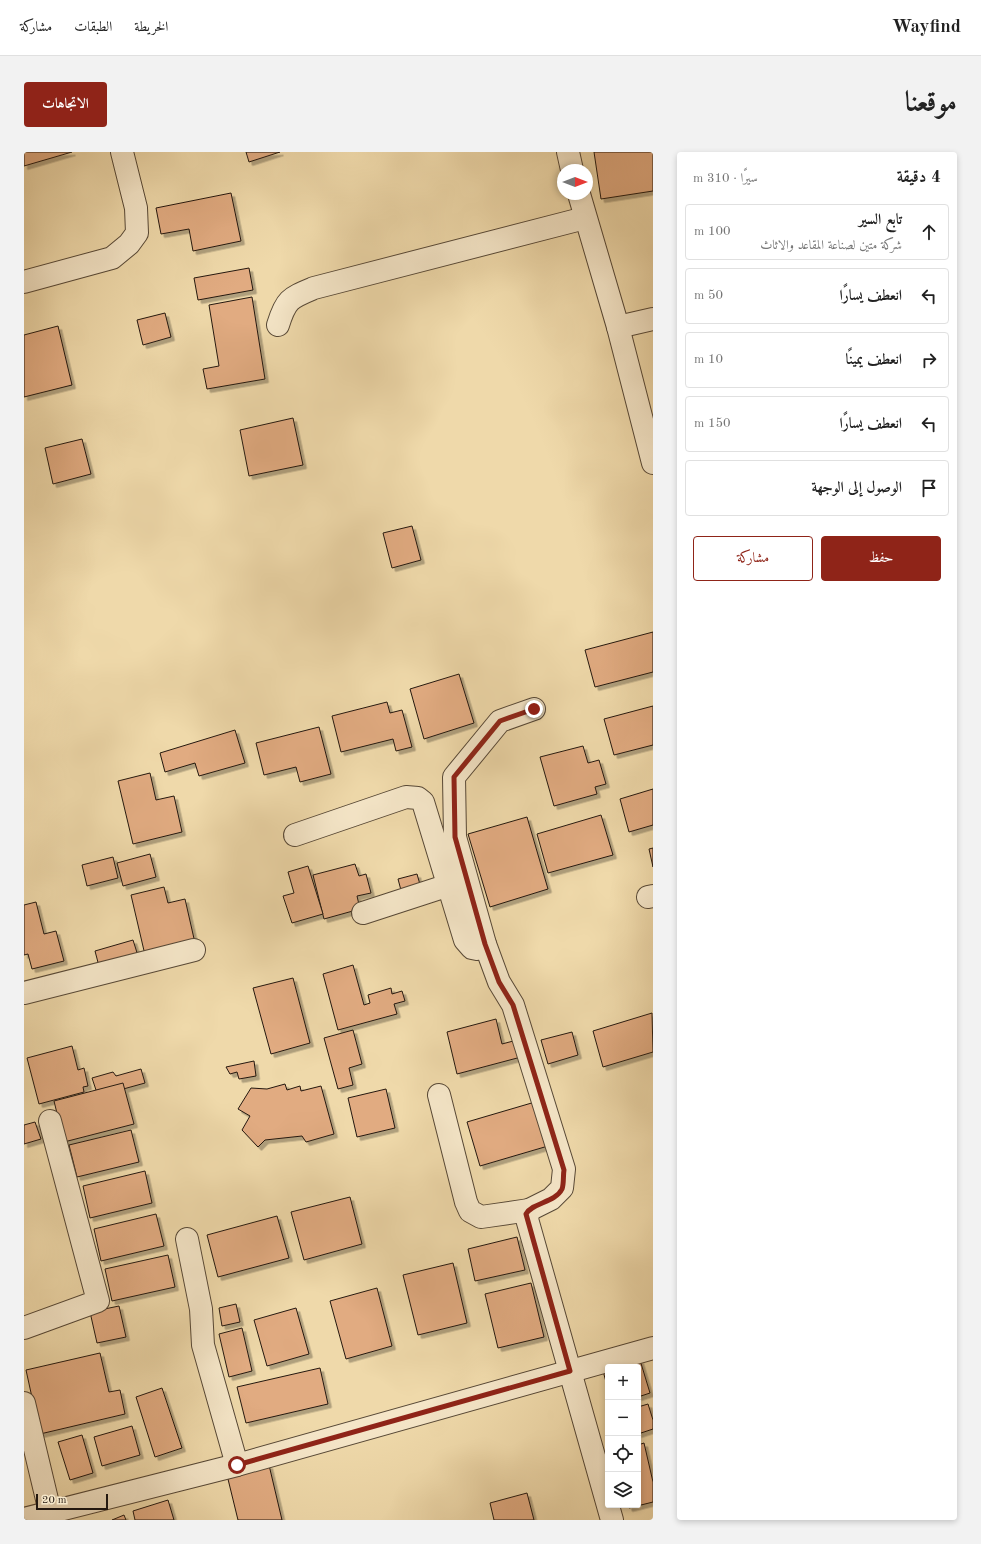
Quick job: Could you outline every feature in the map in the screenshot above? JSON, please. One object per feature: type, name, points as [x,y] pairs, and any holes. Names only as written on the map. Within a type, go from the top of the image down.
[{"type":"street","points":[[24,282],[112,258],[129,244],[137,233],[136,208],[122,152]]},
{"type":"street","points":[[568,152],[571,164]]},
{"type":"street","points":[[580,200],[618,327],[653,463]]},
{"type":"street","points":[[278,325],[283,310],[291,298],[314,288],[585,218]]},
{"type":"street","points":[[618,327],[653,319]]},
{"type":"street","points":[[439,1095],[466,1202],[470,1212],[481,1216],[529,1210],[551,1199],[562,1188],[564,1170],[513,1005],[499,982],[485,944],[455,837],[454,777],[500,721],[534,709]]},
{"type":"street","points":[[295,835],[406,797],[418,798],[424,802],[465,940],[472,948],[477,950],[485,944]]},
{"type":"street","points":[[363,913],[448,885]]},
{"type":"street","points":[[24,993],[194,950]]},
{"type":"street","points":[[24,1328],[98,1302],[50,1121]]},
{"type":"street","points":[[529,1210],[527,1219],[612,1520]]},
{"type":"street","points":[[187,1239],[201,1309],[203,1346],[237,1465]]},
{"type":"street","points":[[24,1519],[237,1465],[653,1348]]},
{"type":"street","points":[[24,1403],[50,1512]]},
{"type":"building","points":[[24,152],[72,152],[24,166]]},
{"type":"building","points":[[246,152],[280,152],[249,162]]},
{"type":"building","points":[[594,152],[653,152],[653,191],[601,199]]},
{"type":"building","points":[[231,193],[241,241],[193,251],[189,229],[161,234],[156,208]]},
{"type":"building","points":[[249,268],[253,290],[198,300],[194,278]]},
{"type":"building","points":[[252,297],[265,379],[207,389],[203,369],[219,366],[209,305]]},
{"type":"building","points":[[165,313],[171,337],[143,345],[137,320]]},
{"type":"building","points":[[58,326],[72,385],[24,397],[24,335]]},
{"type":"building","points":[[293,418],[303,465],[249,476],[240,430]]},
{"type":"building","points":[[82,439],[91,474],[53,484],[45,448]]},
{"type":"building","points":[[412,526],[421,560],[392,568],[383,533]]},
{"type":"building","points":[[653,632],[653,672],[595,687],[585,650]]},
{"type":"building","points":[[459,674],[474,723],[424,739],[410,689]]},
{"type":"building","points":[[387,702],[390,713],[402,710],[412,747],[396,751],[393,739],[341,752],[332,716]]},
{"type":"building","points":[[653,706],[653,745],[614,755],[604,719]]},
{"type":"building","points":[[319,727],[331,774],[300,782],[296,767],[264,775],[256,743]]},
{"type":"building","points":[[235,730],[245,763],[199,776],[195,763],[165,772],[160,753]]},
{"type":"building","points":[[583,746],[588,763],[599,760],[606,784],[595,787],[597,794],[554,806],[540,757]]},
{"type":"building","points":[[150,773],[156,800],[174,796],[182,832],[133,844],[118,781]]},
{"type":"building","points":[[653,789],[653,825],[629,832],[620,799]]},
{"type":"building","points":[[601,815],[613,855],[548,873],[537,834]]},
{"type":"building","points":[[527,817],[548,889],[490,907],[468,834]]},
{"type":"building","points":[[653,848],[653,867],[649,849]]},
{"type":"building","points":[[150,854],[156,877],[123,886],[117,863]]},
{"type":"building","points":[[113,857],[118,878],[87,886],[82,865]]},
{"type":"building","points":[[355,864],[359,876],[366,874],[371,893],[357,896],[360,909],[324,919],[313,875]]},
{"type":"building","points":[[308,866],[323,914],[292,923],[283,896],[294,893],[288,872]]},
{"type":"building","points":[[417,874],[421,888],[402,894],[398,879]]},
{"type":"building","points":[[164,887],[168,903],[185,899],[195,943],[145,955],[131,895]]},
{"type":"building","points":[[36,902],[44,934],[56,931],[64,961],[32,969],[28,954],[24,955],[24,905]]},
{"type":"building","points":[[133,940],[139,959],[100,970],[95,951]]},
{"type":"building","points":[[353,965],[364,1005],[370,1003],[368,995],[391,988],[392,994],[402,991],[405,1001],[394,1004],[397,1014],[338,1030],[323,974]]},
{"type":"building","points":[[293,978],[310,1043],[271,1054],[253,988]]},
{"type":"building","points":[[652,1013],[653,1052],[603,1067],[593,1031]]},
{"type":"building","points":[[496,1019],[502,1044],[517,1040],[521,1057],[457,1074],[447,1032]]},
{"type":"building","points":[[353,1030],[362,1064],[349,1068],[353,1085],[338,1089],[324,1038]]},
{"type":"building","points":[[572,1032],[578,1055],[548,1064],[541,1040]]},
{"type":"building","points":[[72,1046],[78,1070],[84,1068],[88,1086],[83,1087],[84,1092],[39,1104],[27,1058]]},
{"type":"building","points":[[254,1061],[256,1076],[239,1079],[237,1072],[230,1074],[226,1067]]},
{"type":"building","points":[[141,1069],[145,1083],[98,1096],[92,1078],[113,1072],[116,1076]]},
{"type":"building","points":[[123,1083],[134,1124],[64,1142],[54,1101]]},
{"type":"building","points":[[285,1084],[287,1090],[300,1086],[301,1091],[321,1086],[334,1134],[306,1142],[302,1136],[265,1140],[258,1147],[242,1130],[250,1116],[238,1109],[251,1088],[267,1089]]},
{"type":"building","points":[[386,1089],[395,1128],[357,1137],[348,1098]]},
{"type":"building","points":[[535,1102],[548,1146],[480,1166],[467,1122]]},
{"type":"building","points":[[35,1122],[41,1139],[24,1144],[24,1125]]},
{"type":"building","points":[[131,1130],[139,1162],[77,1177],[69,1145]]},
{"type":"building","points":[[145,1171],[152,1203],[90,1218],[83,1186]]},
{"type":"building","points":[[350,1197],[362,1244],[304,1260],[291,1212]]},
{"type":"building","points":[[156,1214],[164,1246],[101,1261],[94,1229]]},
{"type":"building","points":[[277,1216],[289,1258],[218,1277],[207,1235]]},
{"type":"building","points":[[517,1237],[525,1270],[475,1281],[468,1249]]},
{"type":"building","points":[[168,1255],[175,1287],[112,1301],[105,1269]]},
{"type":"building","points":[[453,1263],[467,1323],[418,1335],[403,1275]]},
{"type":"building","points":[[531,1283],[544,1337],[498,1348],[485,1294]]},
{"type":"building","points":[[377,1288],[392,1346],[346,1359],[330,1301]]},
{"type":"building","points":[[236,1304],[240,1322],[222,1326],[219,1308]]},
{"type":"building","points":[[119,1306],[126,1337],[97,1343],[90,1312]]},
{"type":"building","points":[[296,1308],[309,1354],[267,1366],[254,1320]]},
{"type":"building","points":[[242,1328],[252,1371],[229,1377],[219,1334]]},
{"type":"building","points":[[100,1353],[109,1392],[120,1390],[125,1414],[40,1434],[26,1370]]},
{"type":"building","points":[[640,1360],[650,1393],[641,1396],[641,1364],[626,1364]]},
{"type":"building","points":[[320,1368],[328,1404],[246,1423],[237,1387]]},
{"type":"building","points":[[162,1388],[182,1448],[155,1457],[136,1397]]},
{"type":"building","points":[[648,1404],[653,1420],[653,1429],[641,1433],[641,1406]]},
{"type":"building","points":[[132,1426],[140,1455],[102,1466],[94,1437]]},
{"type":"building","points":[[82,1435],[93,1473],[70,1480],[58,1442]]},
{"type":"building","points":[[644,1443],[653,1482],[653,1502],[641,1505],[641,1472],[641,1444]]},
{"type":"building","points":[[269,1465],[282,1520],[238,1520],[227,1475]]},
{"type":"building","points":[[527,1493],[534,1520],[494,1520],[490,1503]]},
{"type":"building","points":[[168,1500],[174,1520],[135,1520],[133,1511]]},
{"type":"building","points":[[124,1515],[126,1520],[112,1520]]},
{"type":"route","points":[[237,1465],[570,1371],[526,1214],[529,1210],[551,1199],[562,1188],[564,1170],[513,1005],[499,982],[485,944],[455,837],[454,777],[500,721],[534,709]]}]
